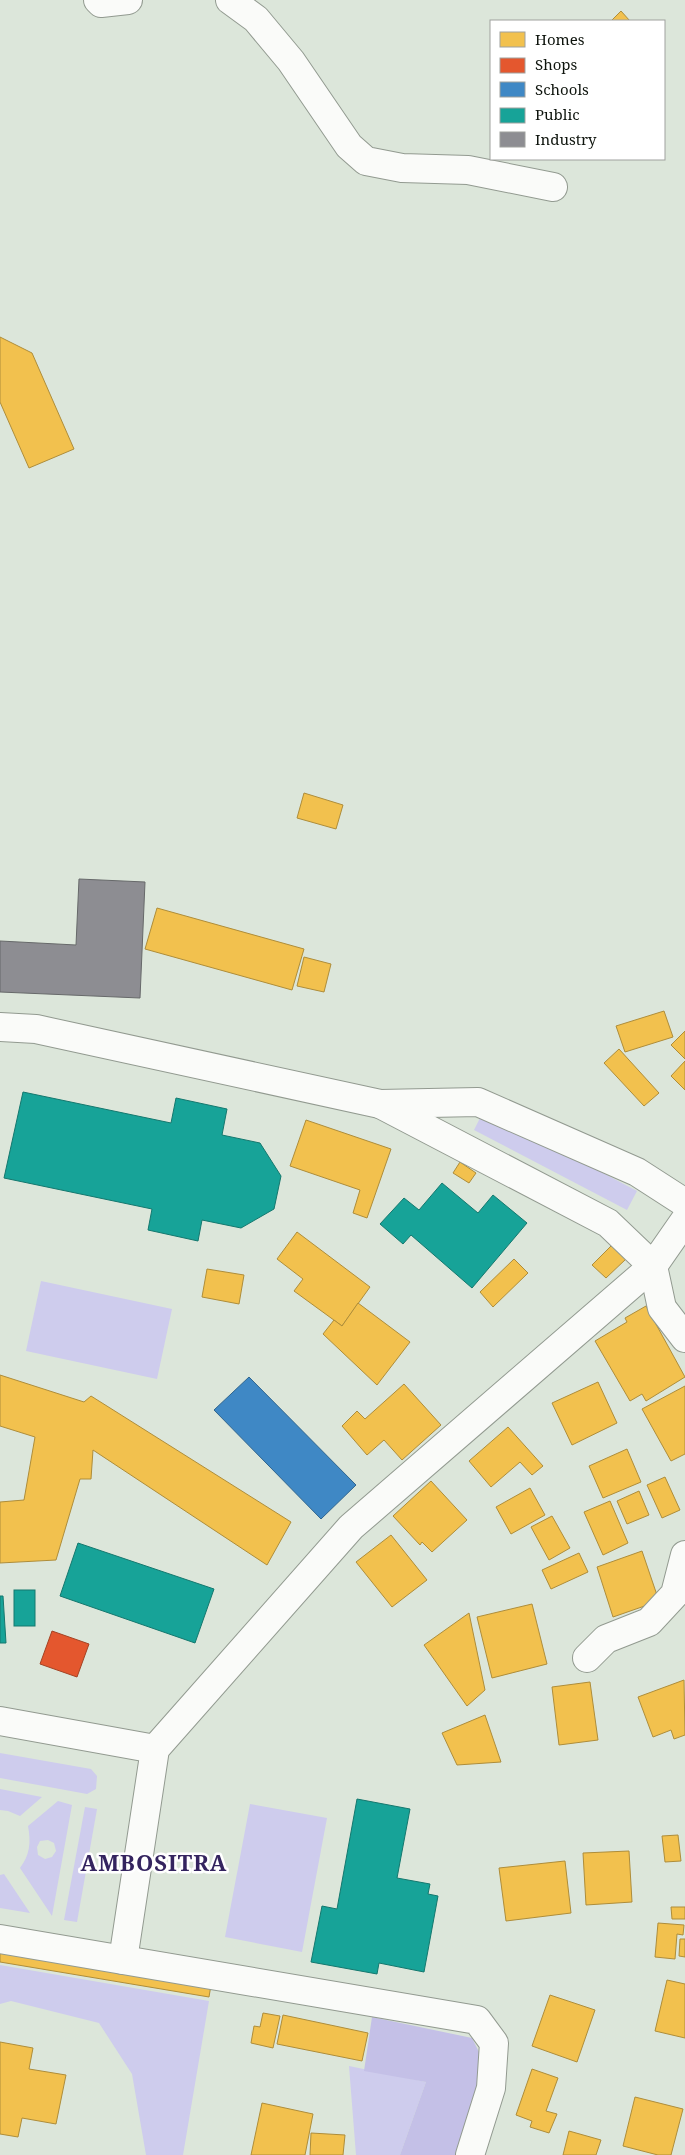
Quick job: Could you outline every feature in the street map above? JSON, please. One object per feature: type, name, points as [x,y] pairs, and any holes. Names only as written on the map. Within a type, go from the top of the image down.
[{"type":"street","points":[[98,0],[101,3],[128,0]]},
{"type":"street","points":[[230,0],[256,19],[291,61],[348,146],[366,160],[402,168],[468,170],[553,187]]},
{"type":"street","points":[[0,1026],[36,1029],[380,1104],[478,1102],[637,1172],[685,1203]]},
{"type":"street","points":[[380,1104],[608,1223],[653,1266],[662,1308],[685,1338]]},
{"type":"street","points":[[123,1960],[154,1749],[351,1527],[653,1266],[685,1220]]},
{"type":"street","points":[[587,1658],[606,1639],[649,1622],[675,1594],[685,1555]]},
{"type":"street","points":[[0,1721],[154,1749]]},
{"type":"street","points":[[0,1939],[476,2020],[494,2043],[491,2088],[470,2155]]},
{"type":"shaded area","points":[[484,1110],[637,1191],[627,1210],[474,1130]]},
{"type":"shaded area","points":[[41,1281],[172,1309],[157,1379],[26,1351]]},
{"type":"shaded area","points":[[0,1753],[91,1769],[97,1776],[96,1789],[87,1794],[0,1778]]},
{"type":"shaded area","points":[[0,1789],[42,1797],[20,1816],[0,1810]]},
{"type":"shaded area","points":[[58,1801],[72,1805],[52,1916],[20,1868],[29,1848],[28,1826]],"holes":[[[48,1840],[54,1843],[56,1851],[52,1857],[45,1859],[38,1855],[37,1847],[40,1841]]]},
{"type":"shaded area","points":[[250,1804],[327,1818],[302,1952],[225,1937]]},
{"type":"shaded area","points":[[85,1807],[97,1809],[77,1922],[64,1920]]},
{"type":"shaded area","points":[[4,1874],[30,1913],[0,1908],[0,1875]]},
{"type":"shaded area","points":[[0,1965],[209,2001],[183,2155],[146,2155],[132,2074],[99,2023],[11,2001],[0,2004]]},
{"type":"shaded area","points":[[372,2017],[472,2038],[483,2060],[470,2115],[455,2155],[400,2155],[426,2082],[364,2071]]},
{"type":"shaded area","points":[[349,2066],[426,2082],[400,2155],[356,2155]]},
{"type":"building: Homes","points":[[621,11],[629,20],[612,20]]},
{"type":"building: Homes","points":[[0,337],[32,353],[74,449],[29,468],[0,402]]},
{"type":"building: Homes","points":[[304,793],[343,805],[336,829],[297,818]]},
{"type":"building: Homes","points":[[157,908],[304,949],[292,990],[145,949]]},
{"type":"building: Homes","points":[[304,957],[331,964],[324,992],[297,986]]},
{"type":"building: Homes","points":[[664,1011],[673,1037],[625,1052],[616,1026]]},
{"type":"building: Homes","points":[[685,1031],[685,1059],[671,1045]]},
{"type":"building: Homes","points":[[619,1049],[659,1093],[644,1106],[604,1063]]},
{"type":"building: Homes","points":[[685,1061],[685,1090],[671,1076]]},
{"type":"building: Homes","points":[[306,1120],[391,1149],[367,1218],[353,1213],[360,1190],[290,1166]]},
{"type":"building: Homes","points":[[460,1162],[476,1173],[469,1183],[453,1173]]},
{"type":"building: Homes","points":[[297,1232],[370,1287],[342,1326],[294,1291],[303,1279],[277,1259]]},
{"type":"building: Homes","points":[[612,1245],[626,1259],[606,1278],[592,1265]]},
{"type":"building: Homes","points":[[514,1259],[528,1273],[493,1307],[480,1292]]},
{"type":"building: Homes","points":[[207,1269],[244,1275],[239,1304],[202,1297]]},
{"type":"building: Homes","points":[[358,1303],[410,1342],[377,1385],[323,1334],[334,1320],[342,1326]]},
{"type":"building: Homes","points":[[646,1306],[685,1377],[646,1401],[642,1394],[630,1401],[595,1341],[627,1322],[625,1318]]},
{"type":"building: Homes","points":[[0,1375],[84,1402],[91,1396],[291,1522],[267,1565],[93,1450],[91,1479],[80,1479],[56,1560],[0,1563],[0,1502],[24,1500],[35,1437],[0,1426]]},
{"type":"building: Homes","points":[[598,1382],[617,1423],[572,1445],[552,1403]]},
{"type":"building: Homes","points":[[404,1384],[441,1425],[402,1460],[384,1440],[367,1455],[342,1426],[357,1411],[365,1419]]},
{"type":"building: Homes","points":[[685,1386],[685,1454],[671,1461],[642,1409]]},
{"type":"building: Homes","points":[[508,1427],[543,1466],[532,1475],[520,1462],[491,1487],[469,1461]]},
{"type":"building: Homes","points":[[627,1449],[641,1482],[603,1498],[589,1466]]},
{"type":"building: Homes","points":[[665,1477],[680,1510],[662,1518],[647,1485]]},
{"type":"building: Homes","points":[[431,1481],[467,1520],[432,1552],[422,1542],[420,1545],[393,1516]]},
{"type":"building: Homes","points":[[530,1488],[545,1515],[511,1534],[496,1507]]},
{"type":"building: Homes","points":[[639,1491],[649,1515],[627,1524],[617,1501]]},
{"type":"building: Homes","points":[[610,1501],[628,1543],[603,1555],[584,1512]]},
{"type":"building: Homes","points":[[552,1516],[570,1548],[549,1560],[531,1527]]},
{"type":"building: Homes","points":[[391,1535],[427,1580],[392,1607],[356,1562]]},
{"type":"building: Homes","points":[[642,1551],[659,1601],[613,1617],[597,1567]]},
{"type":"building: Homes","points":[[579,1553],[588,1572],[551,1589],[542,1570]]},
{"type":"building: Homes","points":[[532,1604],[547,1664],[492,1678],[477,1617]]},
{"type":"building: Homes","points":[[469,1613],[485,1690],[467,1706],[424,1645]]},
{"type":"building: Homes","points":[[684,1680],[685,1735],[674,1739],[671,1730],[653,1737],[638,1697]]},
{"type":"building: Homes","points":[[590,1682],[598,1740],[559,1745],[552,1687]]},
{"type":"building: Homes","points":[[485,1715],[501,1762],[457,1765],[442,1733]]},
{"type":"building: Homes","points":[[678,1835],[681,1861],[665,1862],[662,1836]]},
{"type":"building: Homes","points":[[629,1851],[632,1902],[586,1905],[583,1853]]},
{"type":"building: Homes","points":[[565,1861],[571,1913],[506,1921],[499,1868]]},
{"type":"building: Homes","points":[[671,1907],[685,1907],[685,1919],[672,1919]]},
{"type":"building: Homes","points":[[658,1923],[684,1925],[683,1935],[677,1934],[675,1959],[655,1957]]},
{"type":"building: Homes","points":[[680,1939],[685,1939],[685,1957],[679,1956]]},
{"type":"building: Homes","points":[[0,1944],[212,1979],[209,1997],[0,1962]]},
{"type":"building: Homes","points":[[667,1980],[685,1984],[685,2038],[655,2031]]},
{"type":"building: Homes","points":[[550,1995],[595,2010],[577,2062],[532,2046]]},
{"type":"building: Homes","points":[[263,2013],[280,2016],[273,2048],[251,2043],[254,2026],[260,2027]]},
{"type":"building: Homes","points":[[283,2015],[368,2033],[362,2061],[277,2044]]},
{"type":"building: Homes","points":[[0,2042],[33,2048],[29,2069],[66,2075],[56,2124],[22,2118],[18,2137],[0,2134]]},
{"type":"building: Homes","points":[[532,2069],[558,2078],[546,2111],[557,2114],[549,2133],[530,2127],[532,2121],[516,2115]]},
{"type":"building: Homes","points":[[635,2097],[683,2109],[671,2155],[658,2155],[623,2146]]},
{"type":"building: Homes","points":[[262,2103],[313,2114],[305,2155],[251,2155]]},
{"type":"building: Homes","points":[[569,2131],[601,2140],[596,2155],[563,2155]]},
{"type":"building: Homes","points":[[311,2133],[345,2135],[343,2155],[310,2155]]},
{"type":"building: Shops","points":[[52,1631],[89,1644],[77,1677],[40,1664]]},
{"type":"building: Schools","points":[[249,1377],[356,1485],[321,1519],[214,1410]]},
{"type":"building: Public","points":[[23,1092],[171,1123],[176,1098],[227,1109],[222,1135],[260,1143],[281,1176],[274,1209],[241,1228],[202,1220],[198,1241],[148,1230],[152,1209],[4,1178]]},
{"type":"building: Public","points":[[442,1183],[478,1213],[493,1195],[527,1223],[472,1288],[411,1235],[403,1244],[380,1224],[404,1198],[419,1210]]},
{"type":"building: Public","points":[[78,1543],[214,1589],[195,1643],[60,1596]]},
{"type":"building: Public","points":[[14,1590],[35,1590],[35,1626],[14,1626]]},
{"type":"building: Public","points":[[0,1596],[3,1596],[6,1643],[0,1643]]},
{"type":"building: Public","points":[[357,1799],[410,1809],[397,1878],[430,1884],[428,1894],[438,1896],[424,1972],[379,1963],[377,1974],[311,1962],[322,1906],[337,1909]]},
{"type":"building: Industry","points":[[79,879],[145,882],[140,998],[0,992],[0,941],[76,945]]},
{"type":"district","name":"AMBOSITRA","points":[[154,1862]]}]
